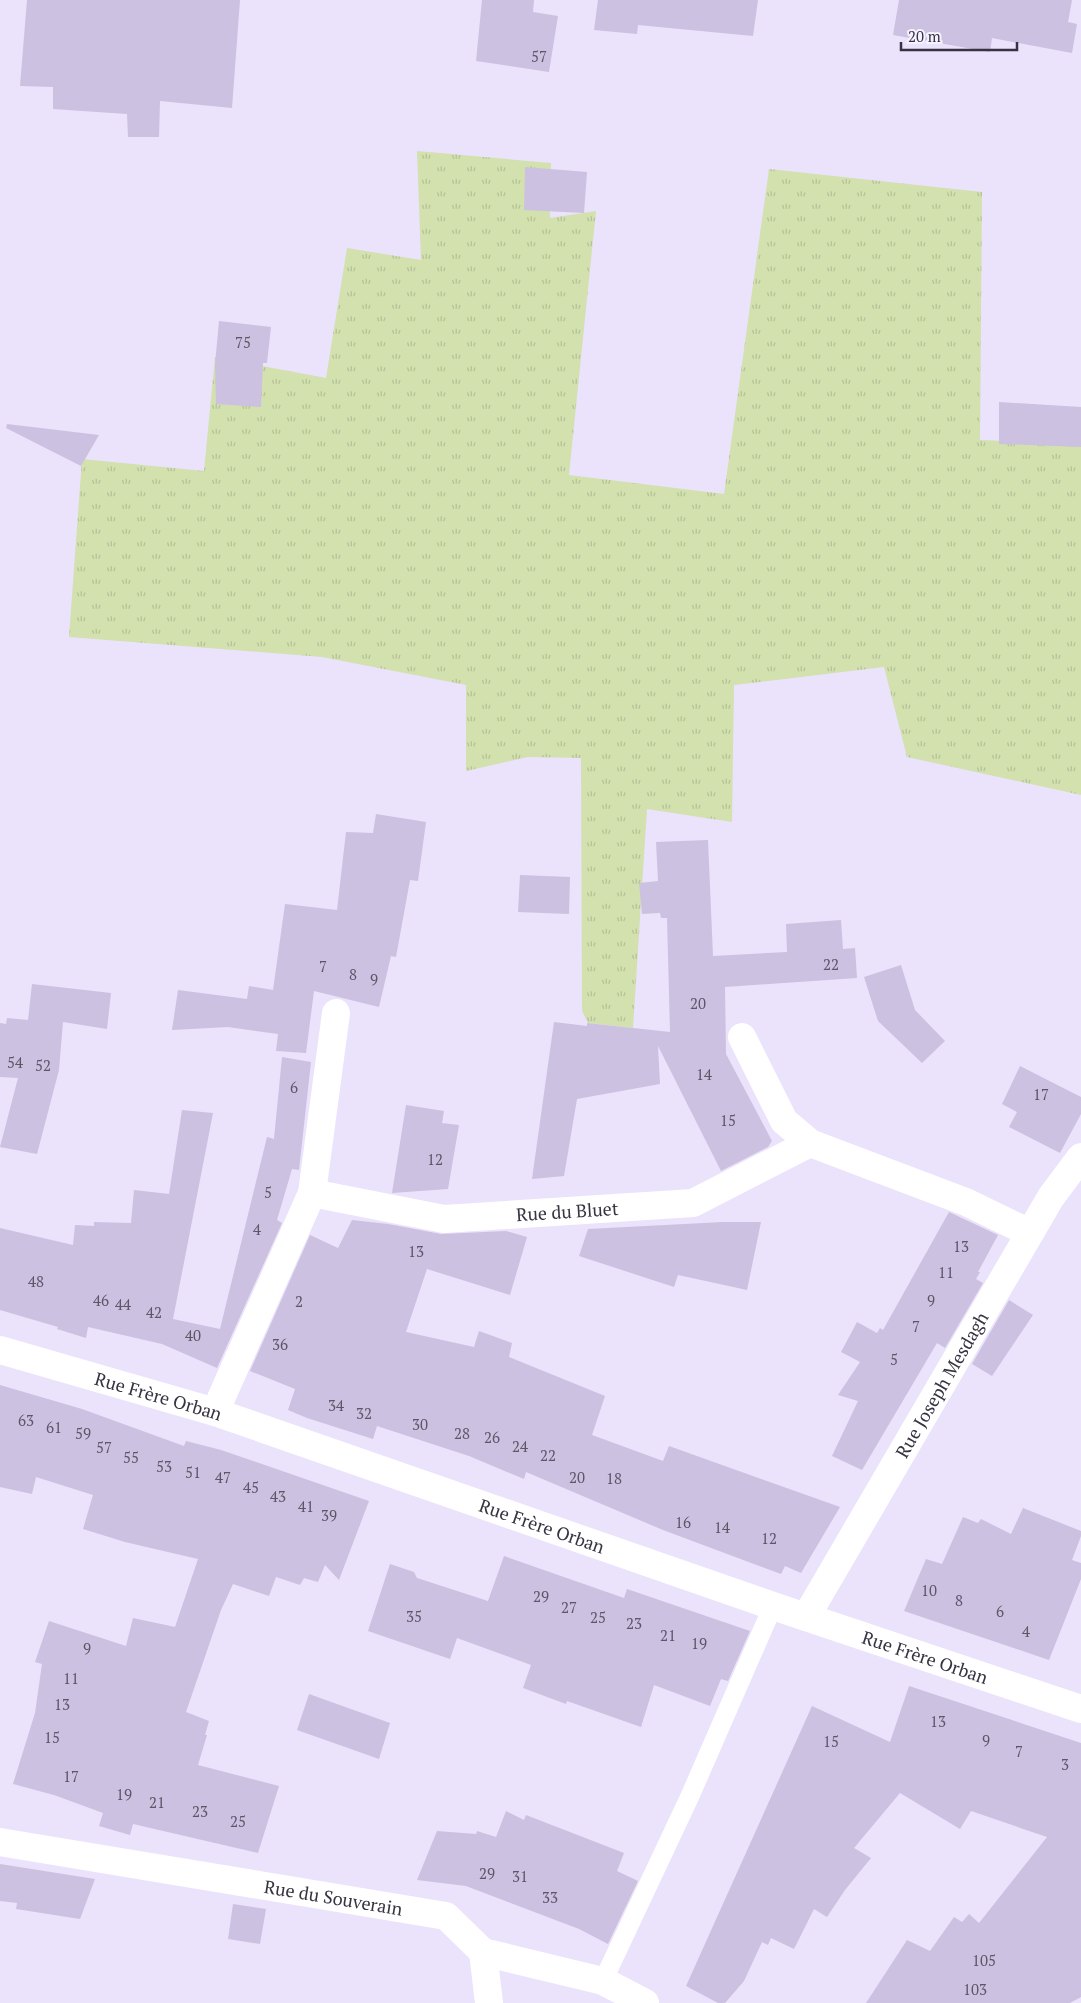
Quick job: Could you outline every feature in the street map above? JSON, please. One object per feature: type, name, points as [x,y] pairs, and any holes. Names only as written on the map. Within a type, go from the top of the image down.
[{"type":"street","points":[[215,1412],[312,1194],[336,1013]]},
{"type":"street","points":[[742,1037],[784,1122],[810,1143],[966,1202],[1030,1233]]},
{"type":"street","name":"Rue du Bluet","points":[[312,1194],[444,1219],[693,1203],[810,1143]]},
{"type":"street","name":"Rue Joseph Mesdagh","points":[[806,1617],[1051,1197],[1081,1157]]},
{"type":"street","name":"Rue Frère Orban","points":[[0,1350],[215,1412],[806,1617],[1081,1709]]},
{"type":"street","name":"Rue du Souverain","points":[[0,1842],[446,1916],[483,1952]]},
{"type":"street","points":[[489,2003],[483,1952],[603,1981],[645,2003]]},
{"type":"lane","points":[[603,1981],[690,1796],[774,1606]]},
{"type":"green space","points":[[417,151],[551,163],[550,218],[596,211],[569,475],[724,494],[769,169],[982,192],[980,440],[1081,444],[1081,795],[907,757],[884,667],[734,685],[732,822],[647,809],[633,1028],[588,1023],[582,1011],[581,758],[528,757],[466,771],[466,685],[322,657],[69,637],[82,459],[204,471],[215,357],[326,378],[347,248],[421,260]]},
{"type":"building","points":[[27,0],[240,0],[232,108],[160,101],[159,137],[128,137],[127,114],[53,109],[53,87],[20,86]]},
{"type":"building","points":[[482,0],[534,0],[533,12],[558,16],[549,72],[476,61]]},
{"type":"building","points":[[598,0],[758,0],[753,36],[638,25],[637,34],[594,30]]},
{"type":"building","points":[[899,0],[1072,0],[1068,22],[1077,24],[1072,53],[992,38],[990,52],[893,35]]},
{"type":"building","points":[[525,167],[587,172],[584,213],[524,210]]},
{"type":"building","points":[[219,321],[271,327],[267,363],[263,363],[261,407],[216,404],[215,364]]},
{"type":"building","points":[[999,402],[1081,407],[1081,447],[999,444]]},
{"type":"building","points":[[7,424],[99,435],[81,466],[6,428]]},
{"type":"building","points":[[376,814],[426,822],[418,881],[410,880],[396,957],[391,956],[379,1007],[314,991],[306,1053],[276,1051],[278,1034],[228,1027],[172,1030],[178,990],[247,999],[249,986],[273,990],[285,904],[337,910],[346,832],[373,833]]},
{"type":"building","points":[[708,840],[713,956],[787,952],[786,924],[841,920],[843,949],[855,948],[857,978],[725,987],[726,1054],[772,1141],[768,1147],[721,1171],[658,1046],[660,1084],[577,1099],[564,1176],[532,1179],[554,1022],[587,1026],[587,1023],[670,1032],[667,918],[661,918],[660,913],[642,914],[639,883],[658,881],[656,842]]},
{"type":"building","points":[[520,875],[570,877],[569,914],[518,912]]},
{"type":"building","points":[[901,965],[915,1010],[945,1041],[922,1063],[878,1021],[864,977]]},
{"type":"building","points":[[32,984],[111,993],[107,1029],[63,1022],[59,1070],[37,1154],[0,1147],[18,1078],[0,1077],[0,1023],[6,1024],[7,1018],[28,1020]]},
{"type":"building","points":[[282,1057],[311,1062],[299,1170],[292,1169],[277,1220],[282,1223],[217,1368],[162,1344],[88,1327],[86,1338],[57,1329],[58,1327],[0,1310],[0,1228],[73,1245],[75,1225],[94,1226],[94,1222],[131,1223],[134,1190],[169,1194],[182,1110],[213,1113],[173,1319],[220,1329],[267,1137],[274,1139]]},
{"type":"building","points":[[1020,1066],[1081,1097],[1081,1114],[1060,1153],[1009,1127],[1017,1112],[1002,1104]]},
{"type":"building","points":[[406,1105],[444,1111],[442,1123],[459,1125],[448,1189],[392,1193]]},
{"type":"building","points":[[949,1212],[998,1235],[978,1272],[980,1272],[976,1279],[983,1283],[945,1348],[937,1343],[862,1470],[832,1456],[858,1401],[838,1395],[860,1362],[841,1352],[857,1322],[877,1333],[880,1328],[883,1330]]},
{"type":"building","points":[[352,1220],[388,1224],[441,1234],[506,1231],[527,1237],[510,1295],[427,1269],[406,1332],[474,1347],[479,1331],[512,1343],[509,1357],[605,1396],[592,1435],[663,1461],[669,1446],[840,1507],[801,1573],[785,1566],[781,1574],[663,1530],[526,1472],[524,1479],[469,1456],[377,1426],[373,1439],[288,1410],[295,1389],[250,1371],[310,1235],[338,1248]]},
{"type":"building","points":[[723,1222],[761,1222],[747,1290],[678,1275],[674,1287],[579,1256],[588,1229]]},
{"type":"building","points":[[1009,1300],[1033,1315],[992,1376],[972,1364]]},
{"type":"building","points":[[0,1385],[82,1409],[184,1446],[186,1441],[221,1450],[369,1501],[339,1580],[325,1565],[318,1582],[304,1578],[300,1585],[276,1577],[269,1596],[233,1584],[221,1610],[186,1712],[209,1721],[198,1765],[279,1786],[258,1853],[133,1824],[130,1835],[99,1826],[103,1813],[54,1795],[13,1784],[35,1713],[42,1664],[35,1662],[49,1621],[126,1646],[133,1618],[175,1627],[198,1559],[125,1542],[83,1529],[93,1495],[36,1477],[32,1494],[0,1487]]},
{"type":"building","points":[[1023,1508],[1081,1531],[1072,1560],[1081,1563],[1081,1579],[1049,1660],[904,1611],[926,1559],[942,1564],[963,1517],[978,1523],[981,1519],[1011,1534]]},
{"type":"building","points":[[504,1556],[624,1598],[627,1589],[750,1631],[728,1681],[721,1679],[710,1706],[654,1685],[641,1727],[567,1701],[566,1704],[523,1688],[531,1665],[457,1638],[450,1659],[368,1631],[390,1564],[414,1572],[417,1578],[488,1601]]},
{"type":"building","points":[[909,1686],[1081,1743],[1081,1997],[1070,2003],[866,2003],[907,1940],[930,1951],[954,1917],[962,1922],[969,1914],[979,1923],[1047,1837],[971,1811],[960,1829],[900,1793],[854,1848],[871,1858],[845,1890],[827,1917],[814,1909],[794,1949],[771,1938],[768,1945],[762,1942],[744,1981],[725,2003],[718,2003],[686,1986],[812,1706],[890,1742]]},
{"type":"building","points":[[309,1694],[390,1723],[379,1759],[297,1730]]},
{"type":"building","points":[[506,1811],[524,1820],[526,1815],[624,1853],[617,1871],[638,1881],[608,1944],[579,1929],[466,1886],[417,1880],[437,1831],[476,1834],[477,1831],[496,1837]]},
{"type":"building","points":[[0,1864],[95,1879],[80,1919],[16,1909],[17,1903],[0,1901]]},
{"type":"building","points":[[233,1904],[266,1909],[260,1944],[228,1939]]}]
